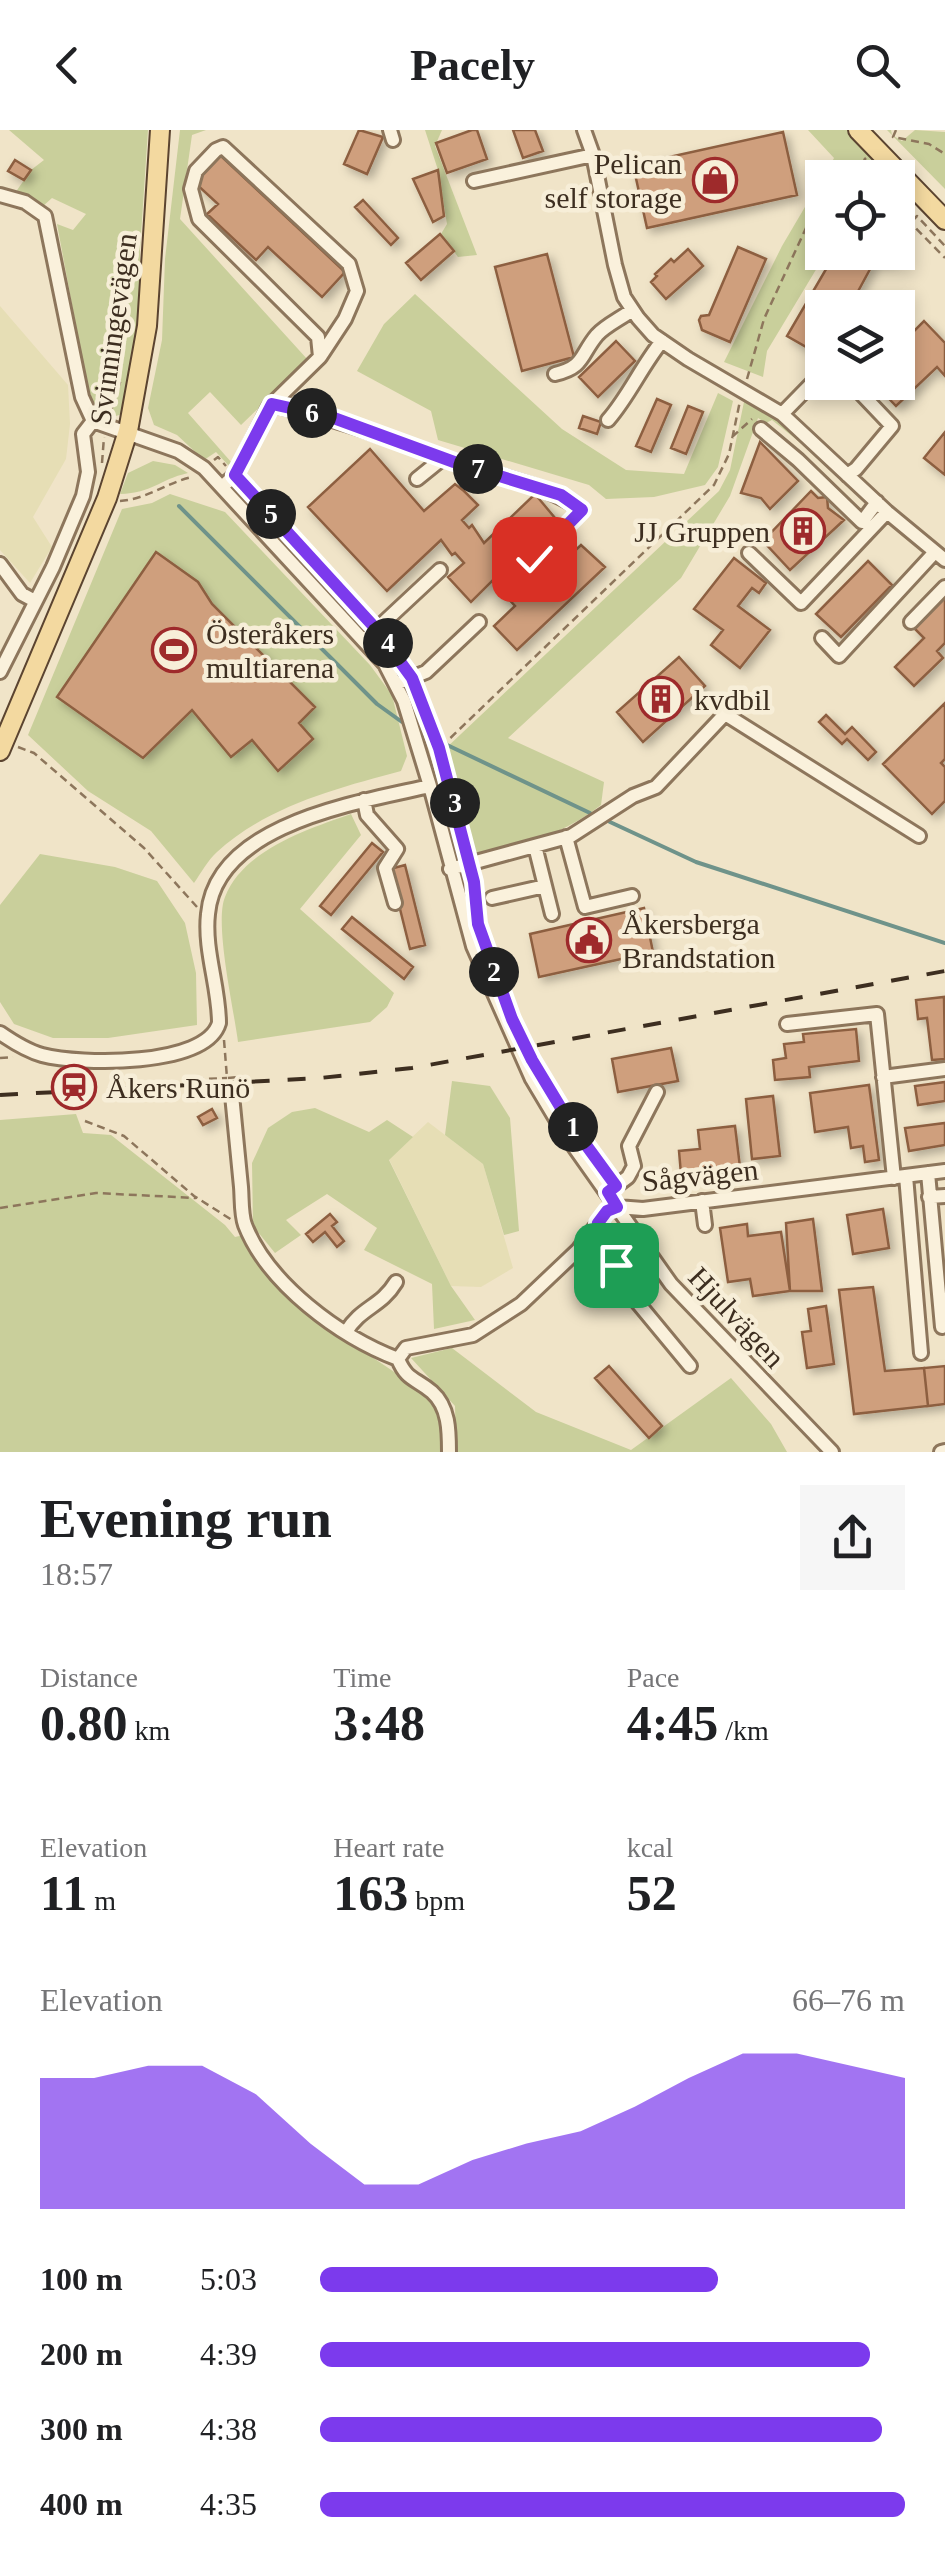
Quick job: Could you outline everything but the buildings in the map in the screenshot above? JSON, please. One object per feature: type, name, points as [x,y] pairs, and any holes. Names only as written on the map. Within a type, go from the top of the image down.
[{"type":"main road","name":"Svinningevägen","points":[[0,751],[6,724],[107,498],[128,432],[147,326],[160,130]]},
{"type":"main road","points":[[858,130],[945,220]]},
{"type":"main road","points":[[871,130],[945,206]]},
{"type":"street","points":[[584,130],[593,155],[615,265],[632,310],[662,341],[782,414],[940,556],[839,656],[822,638]]},
{"type":"street","points":[[222,488],[235,475],[272,404],[320,357],[346,319],[357,291],[349,264],[223,147],[216,150],[196,170],[192,190],[199,219],[318,338],[320,357]]},
{"type":"street","points":[[474,181],[593,155]]},
{"type":"street","points":[[0,672],[83,496],[88,472],[82,441],[84,434],[100,423],[82,397],[45,216],[34,206],[4,198]]},
{"type":"street","points":[[555,374],[570,371],[582,362],[598,334],[632,310]]},
{"type":"street","points":[[608,420],[624,402],[632,383],[662,341]]},
{"type":"street","points":[[782,414],[805,390]]},
{"type":"street","points":[[847,475],[856,470],[892,426],[867,400]]},
{"type":"street","points":[[272,404],[331,417],[561,495],[582,510],[534,559]]},
{"type":"street","name":"Hjulvägen","points":[[100,423],[178,451],[204,468],[365,640],[396,684],[430,786],[480,966],[512,1039],[563,1130],[671,1284],[832,1452]]},
{"type":"street","points":[[760,429],[862,522],[882,507]]},
{"type":"street","points":[[798,460],[814,442]]},
{"type":"street","points":[[417,480],[443,458]]},
{"type":"street","points":[[749,553],[801,603],[882,507]]},
{"type":"street","points":[[0,564],[22,594],[35,601]]},
{"type":"street","points":[[365,640],[440,570]]},
{"type":"street","points":[[910,622],[945,588]]},
{"type":"street","points":[[396,684],[426,672],[479,622]]},
{"type":"street","points":[[450,869],[566,837],[633,796],[656,787],[724,714],[918,836]]},
{"type":"street","points":[[0,1034],[40,1055],[77,1060],[119,1060],[192,1049],[211,1039],[216,1032],[219,1003],[207,928],[208,910],[226,870],[265,838],[322,811],[430,786]]},
{"type":"street","points":[[364,800],[367,815],[397,849],[385,868],[394,903]]},
{"type":"street","points":[[566,837],[584,907],[632,896]]},
{"type":"street","points":[[535,846],[552,914]]},
{"type":"street","points":[[492,898],[545,886]]},
{"type":"street","points":[[786,1024],[877,1014],[921,1353]]},
{"type":"street","points":[[883,1077],[945,1069]]},
{"type":"street","points":[[608,1192],[628,1177],[634,1166],[629,1146],[657,1092]]},
{"type":"street","points":[[232,1095],[244,1222],[282,1280],[312,1310],[373,1350],[398,1359],[404,1374],[432,1392],[444,1406],[449,1452]]},
{"type":"street","name":"Sågvägen","points":[[398,1359],[406,1348],[473,1335],[521,1304],[578,1250],[607,1211],[617,1207],[644,1209],[945,1171]]},
{"type":"street","points":[[928,1173],[945,1326]]},
{"type":"street","points":[[930,1197],[945,1196]]},
{"type":"street","points":[[702,1201],[705,1225]]},
{"type":"street","points":[[598,1223],[614,1242],[623,1285],[690,1366]]},
{"type":"street","points":[[346,1332],[357,1314],[384,1302],[396,1282]]},
{"type":"path","points":[[896,130],[893,137],[930,144],[945,154]]},
{"type":"path","points":[[864,160],[870,154]]},
{"type":"path","points":[[915,217],[945,246]]},
{"type":"path","points":[[915,227],[945,258]]},
{"type":"path","points":[[439,748],[714,485],[729,454],[764,319],[805,230]]},
{"type":"path","points":[[102,473],[100,423],[124,372]]},
{"type":"path","points":[[107,498],[118,502],[146,497],[172,482],[193,477],[218,457],[377,630],[412,678],[439,748],[470,864],[478,924]]},
{"type":"path","points":[[19,748],[34,753],[144,848],[194,906],[208,910]]},
{"type":"path","points":[[216,1032],[224,1039],[228,1078]]},
{"type":"path","points":[[184,1080],[241,1077],[242,1094],[232,1095]]},
{"type":"path","points":[[85,1121],[124,1136],[196,1198],[231,1220],[244,1222]]},
{"type":"path","points":[[0,1208],[96,1193],[196,1198]]},
{"type":"shaded area","points":[[0,306],[68,385],[70,424],[66,459],[33,517],[52,547],[30,583],[0,550]]},
{"type":"shaded area","points":[[428,1122],[483,1164],[513,1268],[481,1287],[451,1286],[389,1159]]},
{"type":"green space","points":[[9,130],[148,130],[140,250],[142,310],[126,411],[116,416],[91,407],[57,224],[73,230],[86,214],[52,198],[42,207],[25,195],[13,196],[31,170],[44,160]]},
{"type":"green space","points":[[180,130],[206,130],[192,135],[180,219],[308,360],[241,425],[210,392],[188,413],[232,463],[228,465],[216,452],[204,460],[177,435],[154,425],[148,408],[162,340],[165,259]]},
{"type":"green space","points":[[425,130],[442,130],[435,146],[477,255],[458,257],[441,234],[447,224],[438,170]]},
{"type":"green space","points":[[808,130],[850,130],[879,160],[833,160]]},
{"type":"green space","points":[[887,130],[902,141],[915,130],[945,132],[945,189]]},
{"type":"green space","points":[[805,207],[805,270],[816,270],[767,351],[763,377],[724,362]]},
{"type":"green space","points":[[415,294],[562,429],[626,470],[684,474],[718,393],[733,401],[718,467],[705,485],[654,497],[606,499],[589,485],[438,440],[431,411],[357,371],[384,324]]},
{"type":"green space","points":[[745,397],[805,442],[802,444],[772,420],[766,423],[758,418],[730,496],[681,578],[508,738],[604,782],[601,805],[555,832],[471,857],[444,750],[719,491],[730,470]]},
{"type":"green space","points":[[153,461],[175,465],[188,473],[140,491],[120,494],[128,473]]},
{"type":"green space","points":[[243,472],[376,619],[363,622],[240,494]]},
{"type":"green space","points":[[170,494],[225,512],[370,665],[392,695],[407,756],[401,771],[304,801],[258,822],[217,852],[194,883],[151,831],[88,791],[28,735],[122,509],[152,503]]},
{"type":"green space","points":[[351,814],[361,835],[300,909],[394,993],[387,1007],[370,1022],[238,1042],[223,946],[225,897],[246,866],[261,854],[297,834]]},
{"type":"green space","points":[[40,854],[115,867],[157,881],[185,923],[196,973],[197,1025],[108,1038],[53,1038],[14,1024],[0,1002],[0,905]]},
{"type":"green space","points":[[452,1081],[490,1086],[510,1118],[519,1231],[504,1235],[483,1164],[445,1135]]},
{"type":"green space","points":[[315,1108],[369,1132],[387,1120],[413,1137],[389,1160],[451,1286],[475,1320],[434,1329],[432,1284],[364,1250],[377,1228],[327,1194],[286,1220],[301,1235],[275,1253],[253,1226],[252,1163],[268,1128],[292,1112]]},
{"type":"green space","points":[[76,1114],[83,1133],[111,1135],[235,1237],[244,1235],[293,1304],[430,1396],[441,1421],[442,1452],[0,1452],[0,1120]]},
{"type":"green space","points":[[452,1348],[536,1412],[631,1450],[731,1378],[771,1424],[787,1452],[456,1452],[455,1406],[411,1358]]},
{"type":"waterway","points":[[179,506],[377,704],[402,722]]},
{"type":"waterway","points":[[445,744],[590,813]]},
{"type":"waterway","points":[[610,822],[696,862],[945,943]]},
{"type":"railway","points":[[0,1095],[320,1078],[412,1068],[945,971]]},
{"type":"place","name":"Pelican self storage","points":[[715,180]]},
{"type":"place","name":"JJ Gruppen","points":[[803,531]]},
{"type":"place","name":"Österåkers multiarena","points":[[174,650]]},
{"type":"place","name":"kvdbil","points":[[661,699]]},
{"type":"place","name":"Åkersberga Brandstation","points":[[589,940]]},
{"type":"place","name":"Åkers Runö","points":[[74,1087]]},
{"type":"route","points":[[534,559],[582,510],[561,495],[454,462],[331,417],[272,404],[235,475],[377,630],[406,668],[422,698],[468,854],[478,924],[512,1019],[570,1123],[616,1186],[608,1192],[617,1207],[607,1211],[598,1223],[614,1242],[616,1265]]}]
